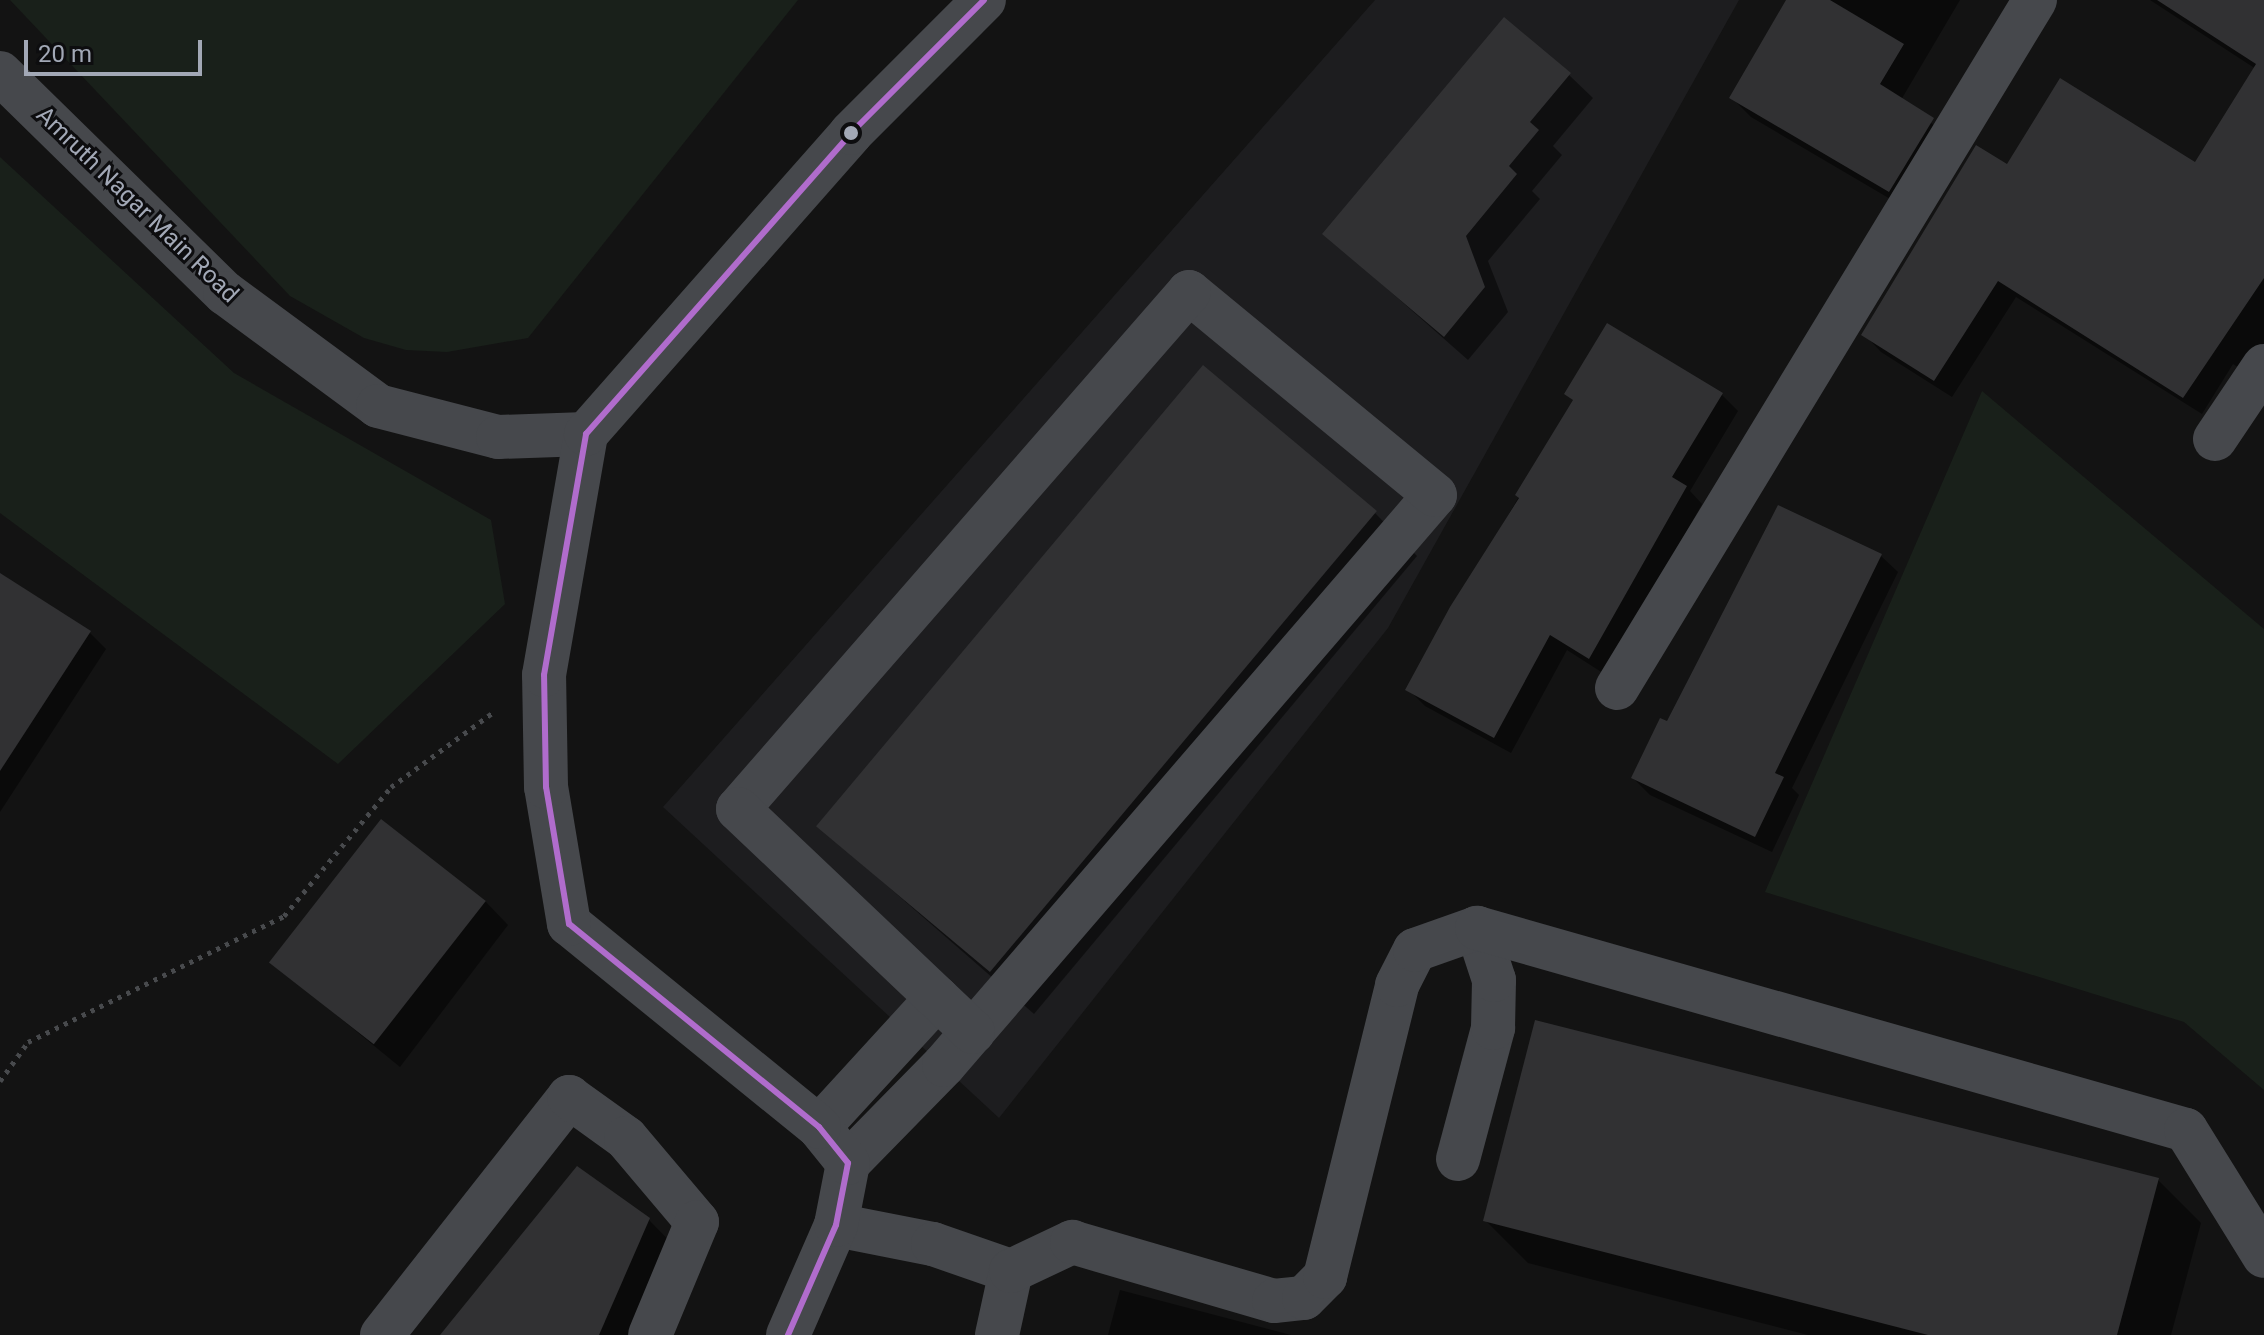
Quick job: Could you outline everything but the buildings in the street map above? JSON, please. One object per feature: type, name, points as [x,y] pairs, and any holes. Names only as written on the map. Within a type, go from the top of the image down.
[{"type":"street","points":[[848,1163],[819,1127],[569,924],[546,787],[544,675],[586,434],[851,133],[984,0]]},
{"type":"street","points":[[1617,688],[2035,0]]},
{"type":"street","name":"Amruth Nagar Main Road","points":[[0,73],[225,293],[378,406],[498,437],[586,434]]},
{"type":"street","points":[[788,1335],[836,1225],[848,1163],[973,1032],[1435,495],[1189,292],[738,809],[973,1032]]},
{"type":"street","points":[[2215,439],[2264,366]]},
{"type":"street","points":[[1458,1159],[1493,1028],[1494,980],[1477,928]]},
{"type":"street","points":[[836,1225],[933,1244],[1011,1271],[1072,1242],[1274,1301],[1304,1298],[1325,1277],[1397,985],[1415,950],[1477,928],[2186,1130],[2264,1256]]},
{"type":"street","points":[[819,1127],[937,998]]},
{"type":"street","points":[[382,1335],[569,1097],[626,1138],[697,1222],[650,1335]]},
{"type":"street","points":[[997,1335],[1011,1271]]},
{"type":"path","points":[[0,1081],[28,1042],[284,916],[391,787],[544,675]]},
{"type":"shaded area","points":[[10,0],[798,0],[528,338],[447,352],[406,350],[364,338],[290,296]]},
{"type":"shaded area","points":[[1375,0],[1739,0],[1388,628],[999,1118],[663,807]]},
{"type":"shaded area","points":[[0,157],[234,373],[491,520],[505,604],[338,764],[0,513]]},
{"type":"shaded area","points":[[1982,391],[2264,629],[2264,1090],[2184,1022],[1765,892]]},
{"type":"transit line","points":[[788,1335],[836,1225],[848,1163],[819,1127],[569,924],[546,787],[544,675],[586,434],[851,133],[984,0]]}]
